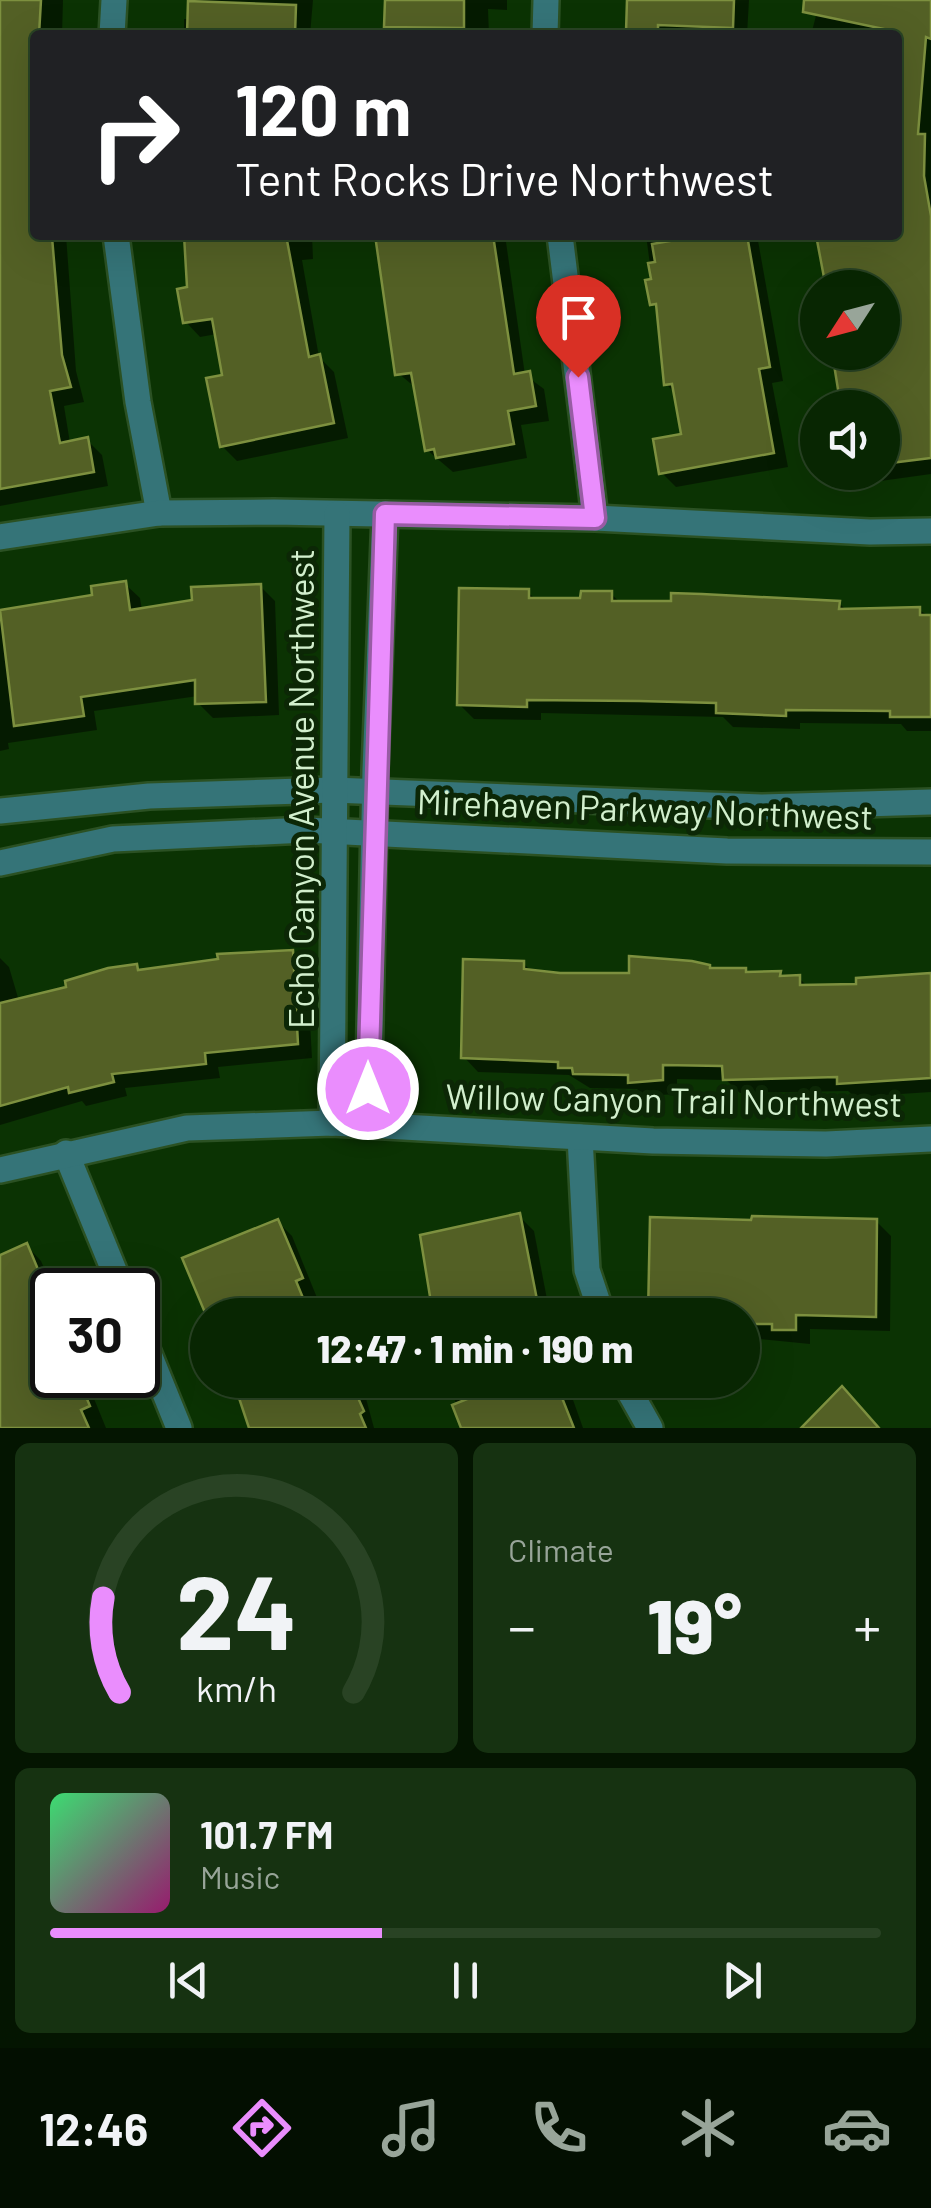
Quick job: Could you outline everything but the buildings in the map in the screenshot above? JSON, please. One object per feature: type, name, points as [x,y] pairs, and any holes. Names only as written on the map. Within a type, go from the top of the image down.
[{"type":"street","points":[[112,30],[114,0]]},
{"type":"street","points":[[545,30],[546,0]]},
{"type":"street","points":[[117,240],[138,402],[159,513]]},
{"type":"street","points":[[561,240],[595,518]]},
{"type":"street","points":[[0,538],[159,513],[595,518],[870,532],[931,531]]},
{"type":"street","name":"Echo Canyon Avenue Northwest","points":[[332,1123],[336,514]]},
{"type":"street","name":"Echo Canyon Avenue Northwest","points":[[368,1125],[368,998],[385,514]]},
{"type":"street","name":"Mirehaven Parkway Northwest","points":[[0,812],[149,796],[332,790],[762,807],[931,802]]},
{"type":"street","name":"Mirehaven Parkway Northwest","points":[[0,862],[113,839],[334,830],[727,852],[931,852]]},
{"type":"street","points":[[334,1002],[368,998]]},
{"type":"street","name":"Willow Canyon Trail Northwest","points":[[0,1170],[187,1128],[332,1123],[580,1137],[826,1144],[931,1140]]},
{"type":"street","points":[[580,1137],[587,1270],[596,1298]]},
{"type":"street","points":[[66,1153],[113,1268]]},
{"type":"street","points":[[160,1381],[179,1428]]},
{"type":"street","points":[[633,1398],[650,1428]]},
{"type":"route","points":[[368,1089],[385,514],[595,518],[578,377]]}]
